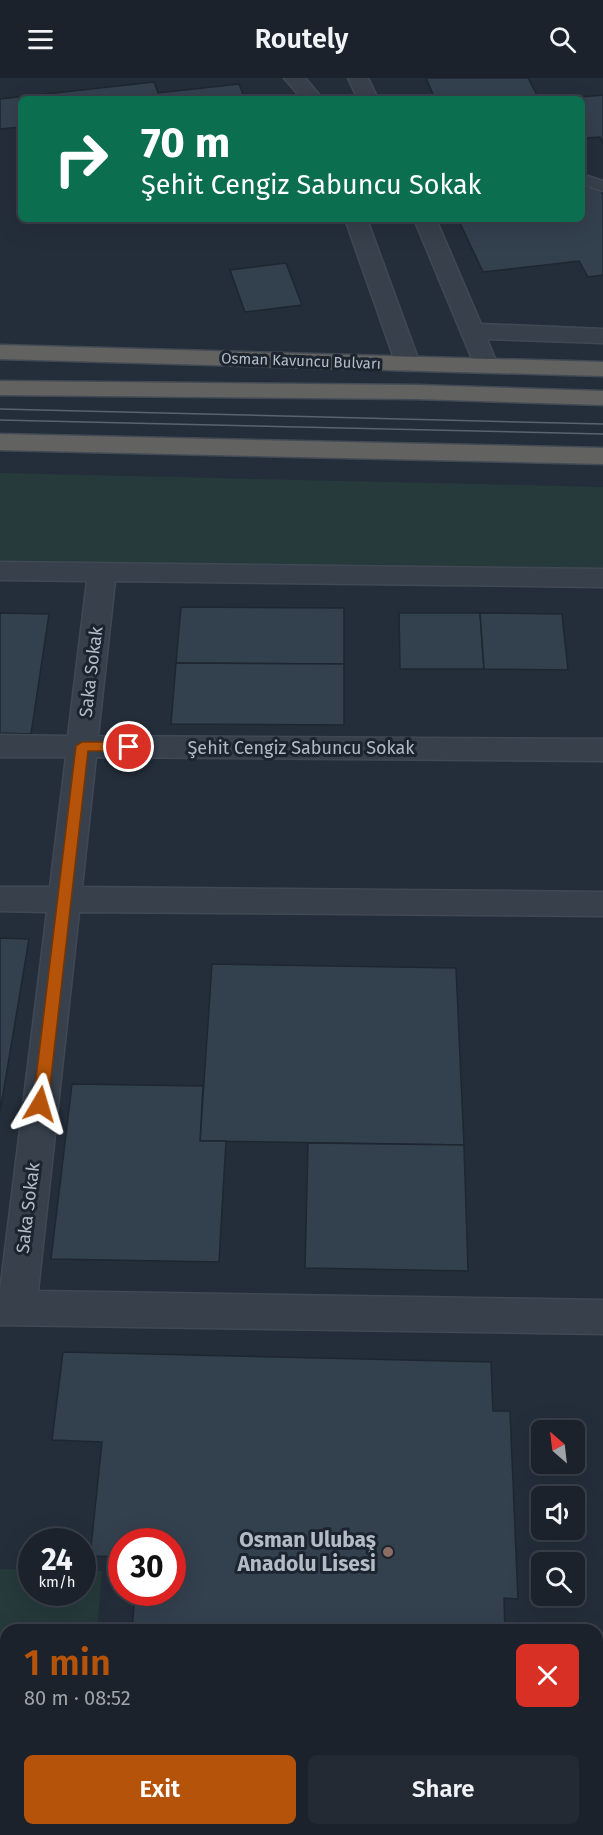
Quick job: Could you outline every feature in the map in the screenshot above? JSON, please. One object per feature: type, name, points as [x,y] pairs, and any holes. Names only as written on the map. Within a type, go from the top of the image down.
[{"type":"highway","name":"Osman Kavuncu Bulvarı","points":[[0,352],[603,369]]},
{"type":"highway","name":"Osman Kavuncu Bulvarı","points":[[0,388],[417,393],[603,398]]},
{"type":"highway","points":[[0,442],[603,456]]},
{"type":"street","points":[[294,78],[310,96]]},
{"type":"street","points":[[358,78],[367,96]]},
{"type":"street","points":[[357,222],[408,364]]},
{"type":"street","points":[[426,222],[486,366]]},
{"type":"street","points":[[473,331],[603,336]]},
{"type":"street","points":[[0,571],[603,578]]},
{"type":"street","name":"Saka Sokak","points":[[8,1308],[64,900],[102,572]]},
{"type":"street","name":"Şehit Cengiz Sabuncu Sokak","points":[[0,746],[603,750]]},
{"type":"street","points":[[0,899],[603,904]]},
{"type":"street","points":[[8,1308],[603,1317]]},
{"type":"lane","points":[[585,180],[603,186]]},
{"type":"green space","points":[[0,473],[603,487],[603,574],[0,562]]},
{"type":"green space","points":[[0,1569],[18,1570],[18,1606],[96,1606],[96,1571],[102,1571],[98,1624],[0,1624]]},
{"type":"building","points":[[426,78],[528,78],[537,96],[434,96]]},
{"type":"building","points":[[154,82],[158,93],[239,84],[244,96],[27,96]]},
{"type":"building","points":[[603,95],[603,144],[600,137],[585,138],[585,97]]},
{"type":"building","points":[[18,97],[18,127],[0,129],[0,99]]},
{"type":"building","points":[[598,186],[603,195],[603,275],[588,277],[579,261],[483,272],[459,222],[585,222],[585,188]]},
{"type":"building","points":[[286,263],[302,305],[245,312],[230,270]]},
{"type":"building","points":[[181,607],[344,608],[344,664],[176,663]]},
{"type":"building","points":[[0,613],[49,614],[31,734],[0,733]]},
{"type":"building","points":[[399,613],[480,613],[484,669],[400,669]]},
{"type":"building","points":[[480,613],[562,614],[568,670],[484,669]]},
{"type":"building","points":[[176,663],[344,664],[344,725],[171,724]]},
{"type":"building","points":[[0,938],[29,939],[0,1112]]},
{"type":"building","points":[[212,964],[456,968],[464,1145],[200,1141]]},
{"type":"building","points":[[72,1084],[203,1086],[200,1141],[226,1141],[219,1262],[51,1259]]},
{"type":"building","points":[[308,1143],[464,1145],[468,1271],[305,1268]]},
{"type":"building","points":[[63,1352],[491,1362],[493,1411],[510,1411],[518,1599],[504,1598],[505,1624],[132,1624],[134,1606],[186,1606],[186,1528],[108,1528],[108,1557],[96,1556],[96,1528],[93,1528],[102,1442],[52,1440]]},
{"type":"tram line","points":[[0,409],[603,424]]},
{"type":"tram line","points":[[0,420],[603,434]]},
{"type":"place","name":"Osman Ulubaş Anadolu Lisesi","points":[[388,1552]]},
{"type":"route","points":[[40,1104],[82,746],[129,747]]}]
